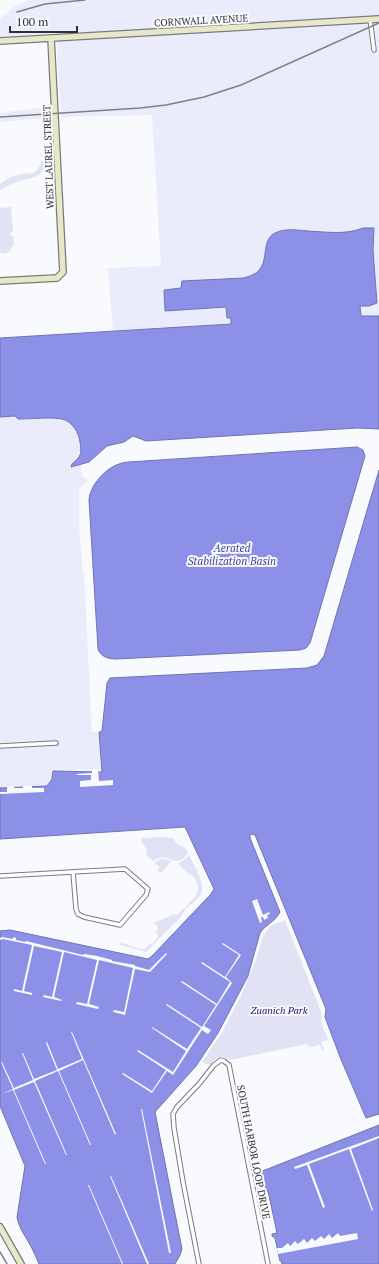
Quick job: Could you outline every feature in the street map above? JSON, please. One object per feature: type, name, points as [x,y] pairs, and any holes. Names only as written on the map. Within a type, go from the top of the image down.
[{"type":"street","points":[[370,19],[374,50]]},
{"type":"street","name":"CORNWALL AVENUE","points":[[0,41],[379,19]]},
{"type":"street","name":"WEST LAUREL STREET","points":[[0,281],[57,278],[63,272],[52,38]]},
{"type":"street","points":[[0,746],[56,743]]},
{"type":"street","points":[[0,876],[125,869],[148,889],[146,895],[120,925],[84,917],[78,914],[76,910],[73,872]]},
{"type":"street","name":"SOUTH HARBOR LOOP DRIVE","points":[[199,1264],[183,1182],[173,1117],[177,1107],[199,1084],[211,1068],[220,1060],[229,1065],[268,1263]]},
{"type":"street","points":[[0,1227],[21,1264]]},
{"type":"shaded area","points":[[30,0],[379,0],[379,316],[361,316],[360,306],[369,306],[374,228],[363,228],[353,232],[329,233],[290,230],[269,238],[264,261],[260,270],[244,278],[181,288],[165,311],[226,307],[227,317],[231,318],[231,324],[113,332],[108,268],[161,266],[152,115],[61,117],[56,33],[0,37],[0,19],[15,6]]},
{"type":"shaded area","points":[[45,107],[45,118],[0,122],[0,113]]},
{"type":"shaded area","points":[[15,416],[18,419],[63,419],[72,424],[80,439],[80,457],[72,463],[72,467],[83,464],[80,472],[83,473],[82,476],[88,480],[79,490],[79,526],[82,568],[84,575],[92,732],[99,732],[103,769],[53,771],[52,779],[47,786],[0,788],[0,417]]},
{"type":"green space","points":[[42,160],[45,161],[44,167],[39,175],[22,180],[0,190],[0,184],[10,177],[35,172]]},
{"type":"green space","points":[[11,207],[13,232],[10,232],[10,236],[13,236],[14,244],[9,252],[3,254],[0,252],[0,208]]},
{"type":"green space","points":[[141,838],[173,838],[177,844],[184,847],[188,853],[183,859],[178,861],[160,857],[153,861],[146,855],[147,850],[141,841]]},
{"type":"green space","points":[[189,855],[199,874],[202,890],[200,896],[187,908],[186,906],[196,894],[198,884],[193,876],[185,871],[178,863]]},
{"type":"green space","points":[[161,859],[171,861],[161,873],[157,870],[160,868],[153,863]]},
{"type":"green space","points":[[184,908],[186,909],[179,919],[146,952],[120,945],[120,942],[144,950],[149,943],[152,944],[158,937],[157,933],[155,933],[158,930],[156,924],[153,923],[173,914],[177,915]]},
{"type":"green space","name":"Zuanich Park","points":[[285,920],[322,1014],[321,1022],[328,1040],[321,1042],[324,1050],[322,1051],[320,1045],[308,1047],[307,1044],[230,1060],[225,1057],[218,1057],[212,1064],[202,1062],[221,1034],[241,996],[255,962],[263,936],[270,926]]},
{"type":"water","points":[[363,228],[374,228],[373,250],[377,303],[369,306],[360,306],[361,316],[379,316],[379,429],[357,428],[146,441],[133,436],[124,442],[107,446],[89,462],[71,467],[79,457],[81,450],[78,435],[69,422],[58,418],[18,419],[15,416],[0,417],[0,338],[231,324],[231,318],[227,318],[226,307],[165,311],[164,290],[181,288],[182,281],[244,278],[255,274],[259,271],[264,260],[268,240],[279,231],[350,232]]},
{"type":"water","name":"Aerated Stabilization Basin","points":[[357,447],[363,450],[365,456],[310,643],[306,648],[300,650],[115,659],[107,658],[101,654],[98,649],[89,500],[92,489],[104,473],[114,466],[128,462]]},
{"type":"water","points":[[379,470],[379,1114],[366,1118],[325,1017],[326,1009],[255,835],[251,834],[250,838],[280,912],[260,933],[248,976],[218,1033],[196,1066],[155,1112],[182,1249],[180,1255],[175,1264],[39,1264],[32,1248],[20,1228],[17,1217],[25,1166],[0,1106],[0,931],[10,930],[148,959],[211,894],[214,889],[185,827],[0,839],[0,788],[47,786],[52,779],[53,771],[102,772],[99,732],[102,731],[107,683],[110,678],[307,668],[317,665],[324,656]]},
{"type":"water","points":[[379,1125],[379,1264],[282,1264],[275,1238],[272,1236],[272,1234],[277,1233],[268,1191],[261,1192],[261,1190],[265,1189],[265,1186],[263,1186],[260,1172]]},
{"type":"pier","points":[[92,770],[98,770],[99,781],[113,780],[113,785],[80,787],[80,781],[91,780],[91,775],[77,774],[92,773]]},
{"type":"pier","points":[[14,786],[14,788],[32,786],[32,788],[44,788],[44,792],[0,794],[0,792],[7,792],[7,787]]},
{"type":"pier","points":[[257,899],[263,915],[269,912],[270,914],[267,915],[268,918],[264,920],[263,917],[261,917],[262,922],[260,923],[252,901]]},
{"type":"pier","points":[[2,937],[13,939],[13,937],[16,938],[16,940],[26,941],[83,955],[97,956],[149,970],[166,953],[167,954],[150,972],[135,969],[125,1015],[113,1012],[114,1010],[124,1012],[133,968],[99,960],[89,1004],[99,1007],[98,1009],[76,1004],[77,1002],[87,1004],[97,960],[64,952],[54,997],[62,1000],[43,997],[44,995],[52,997],[62,952],[34,946],[24,991],[32,993],[32,995],[14,991],[14,989],[22,991],[32,945],[3,939],[0,940]]},
{"type":"pier","points":[[223,943],[241,955],[226,977],[232,983],[204,1026],[211,1030],[208,1034],[202,1030],[173,1075],[167,1071],[152,1093],[122,1074],[123,1073],[152,1091],[166,1070],[137,1051],[138,1050],[173,1072],[186,1051],[152,1027],[187,1049],[201,1028],[166,1005],[167,1004],[202,1027],[216,1005],[181,982],[182,981],[217,1004],[230,982],[201,963],[202,962],[225,977],[239,955],[222,944]]},
{"type":"pier","points":[[71,1032],[116,1134],[115,1135],[83,1060],[59,1071],[91,1145],[58,1071],[35,1081],[67,1155],[34,1082],[14,1090],[45,1164],[13,1090],[2,1094],[13,1089],[1,1062],[14,1088],[33,1080],[22,1053],[34,1079],[57,1070],[46,1043],[47,1042],[58,1069],[82,1059]]},
{"type":"pier","points":[[142,1109],[171,1253],[169,1253]]},
{"type":"pier","points":[[379,1136],[379,1138],[351,1149],[373,1210],[372,1211],[349,1149],[309,1164],[325,1207],[323,1208],[307,1165],[295,1169],[294,1167]]},
{"type":"pier","points":[[111,1176],[149,1264],[147,1264]]},
{"type":"pier","points":[[89,1185],[123,1264],[122,1264]]},
{"type":"pier","points":[[338,1233],[340,1236],[357,1233],[358,1239],[278,1254],[277,1248],[282,1248],[288,1243],[290,1246],[295,1241],[298,1244],[304,1239],[307,1243],[312,1238],[315,1241],[321,1236],[324,1239],[329,1234],[332,1238]]},
{"type":"railway","points":[[17,12],[45,4],[85,0]]},
{"type":"railway","points":[[0,117],[140,108],[166,105],[204,97],[241,85],[379,23]]},
{"type":"railway","points":[[0,1252],[7,1264]]}]
